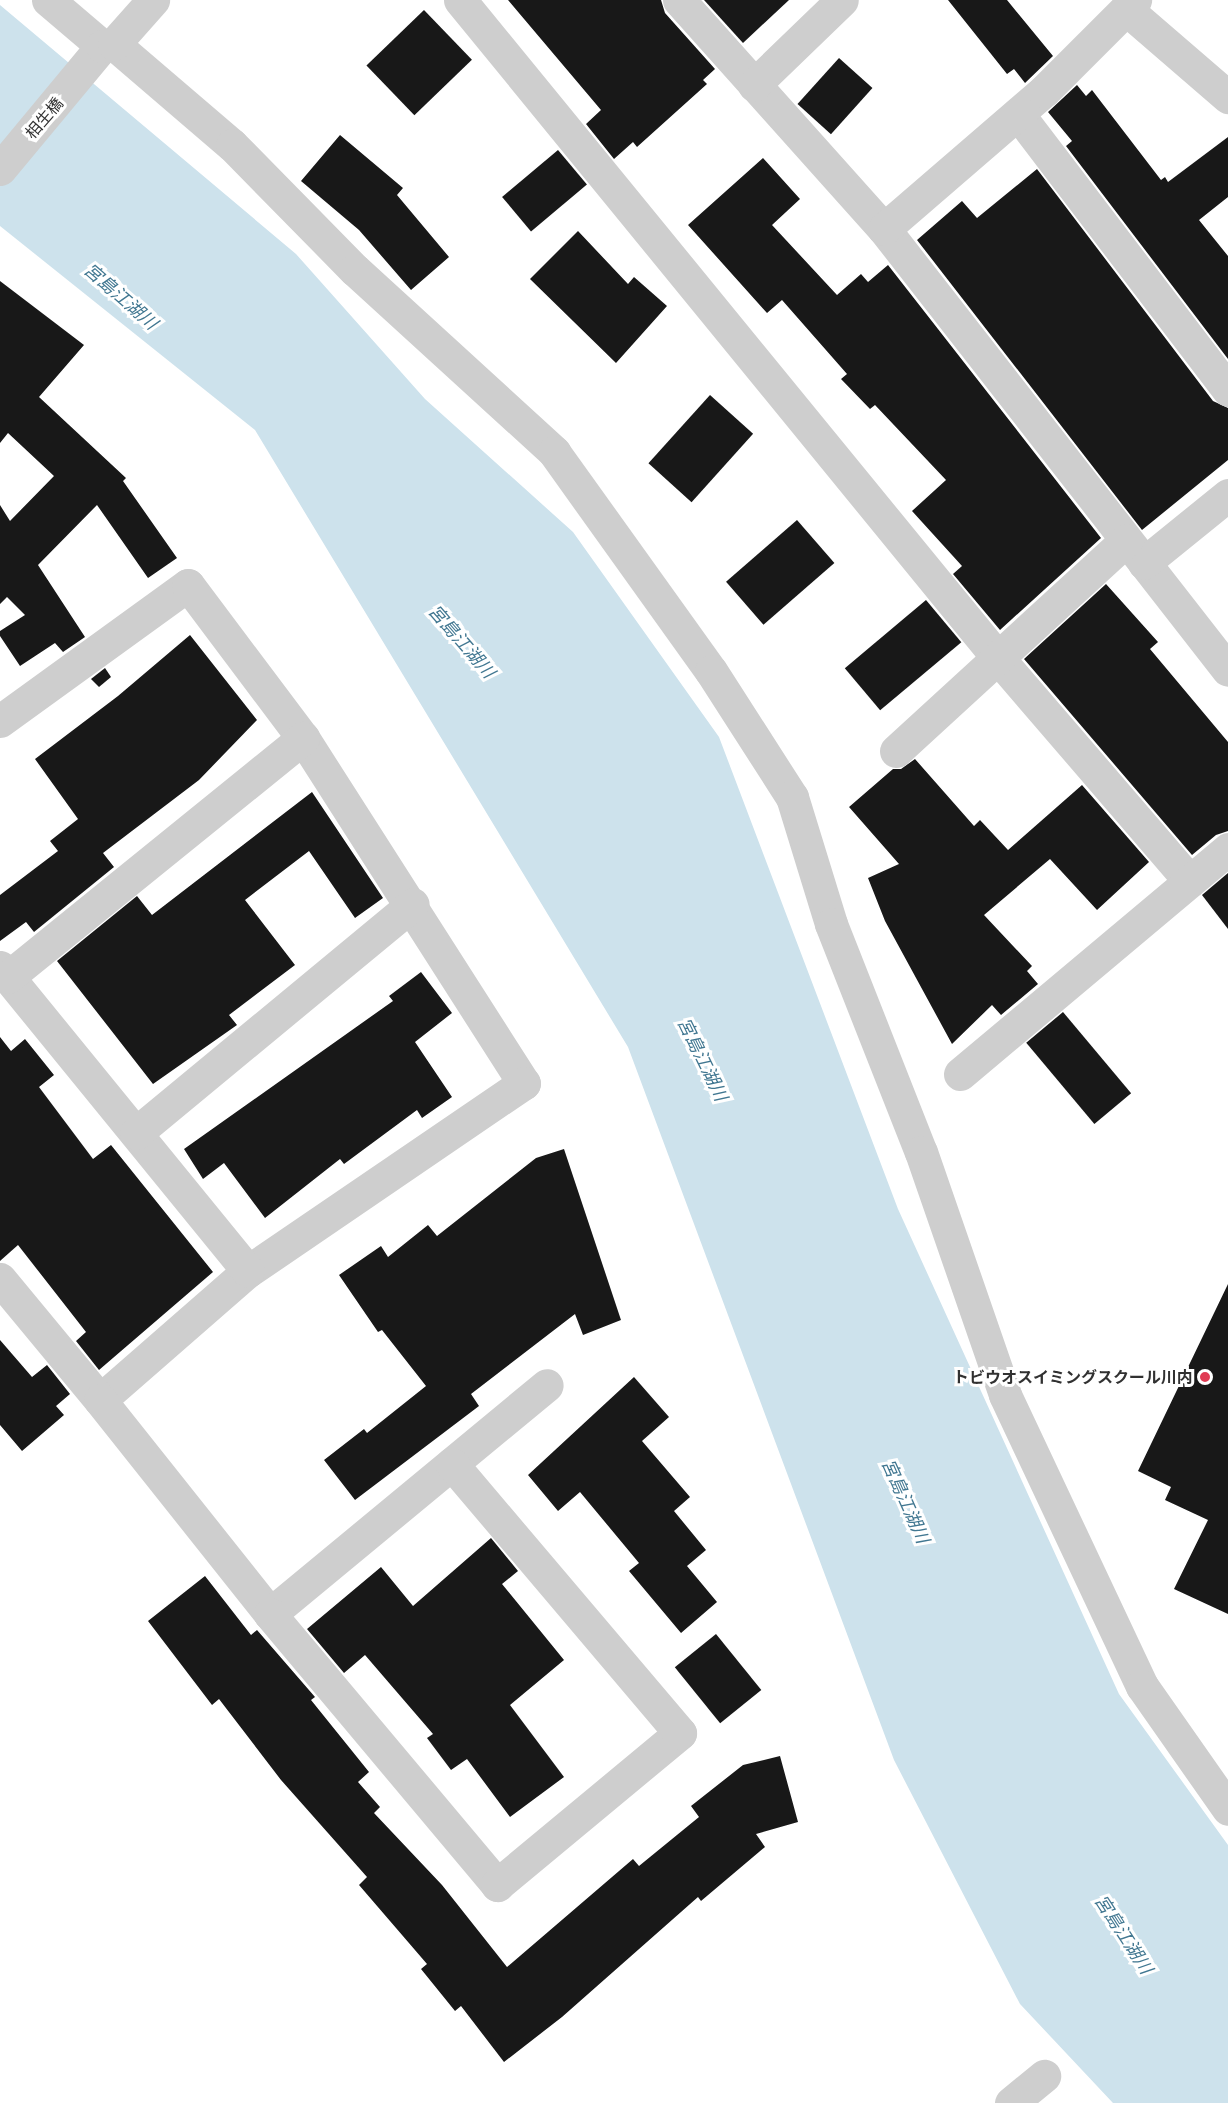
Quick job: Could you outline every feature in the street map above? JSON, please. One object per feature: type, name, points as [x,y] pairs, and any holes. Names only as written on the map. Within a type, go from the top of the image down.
[{"type":"street","points":[[48,0],[101,52],[232,145],[355,270],[554,452],[711,671],[792,797],[831,924],[921,1152],[1005,1395],[1142,1686],[1228,1809]]},
{"type":"street","name":"相生橋","points":[[0,169],[101,52],[153,0]]},
{"type":"street","points":[[460,0],[998,658],[1190,881]]},
{"type":"street","points":[[679,0],[884,229],[1228,670]]},
{"type":"street","points":[[754,85],[842,0]]},
{"type":"street","points":[[884,229],[1018,114],[1130,5],[1228,97]]},
{"type":"street","points":[[1018,114],[1228,390]]},
{"type":"street","points":[[896,751],[998,658],[1135,551],[1228,495]]},
{"type":"street","points":[[5,708],[188,585],[303,738],[413,904],[524,1083],[248,1271],[100,1400]]},
{"type":"street","points":[[248,1271],[4,972],[303,738]]},
{"type":"street","points":[[960,1074],[1228,849]]},
{"type":"street","points":[[136,1133],[413,904]]},
{"type":"street","points":[[0,1279],[100,1400],[270,1614],[496,1885],[680,1733],[452,1464]]},
{"type":"street","points":[[270,1614],[547,1385]]},
{"type":"street","points":[[1011,2103],[1044,2076]]},
{"type":"water","name":"宮島江湖川","points":[[0,5],[296,254],[425,399],[573,532],[719,737],[898,1209],[1119,1694],[1228,1845],[1228,2103],[1113,2103],[1020,2004],[894,1760],[628,1047],[255,430],[0,226]]},
{"type":"building","points":[[508,0],[661,0],[665,13],[715,69],[703,80],[707,84],[637,147],[633,142],[614,159],[586,124],[601,110]]},
{"type":"building","points":[[704,0],[789,0],[743,43]]},
{"type":"building","points":[[948,0],[1007,0],[1053,56],[1025,83],[1014,69],[1007,74]]},
{"type":"building","points":[[424,10],[472,60],[414,115],[366,66]]},
{"type":"building","points":[[839,58],[872,88],[831,134],[798,104]]},
{"type":"building","points":[[1077,85],[1086,96],[1092,90],[1161,180],[1165,177],[1168,182],[1228,137],[1228,197],[1199,220],[1228,256],[1228,359],[1066,146],[1072,141],[1048,112]]},
{"type":"building","points":[[340,135],[403,188],[397,195],[449,257],[411,290],[359,230],[301,181]]},
{"type":"building","points":[[558,150],[587,184],[531,231],[502,197]]},
{"type":"building","points":[[763,158],[800,199],[772,225],[837,295],[861,274],[868,282],[888,265],[1101,538],[1000,630],[953,574],[962,566],[912,511],[946,480],[875,405],[870,409],[841,379],[847,374],[782,300],[767,313],[688,225]]},
{"type":"building","points":[[1037,169],[1213,401],[1228,408],[1228,460],[1142,530],[917,240],[962,201],[977,218]]},
{"type":"building","points":[[578,231],[628,284],[634,277],[667,306],[616,363],[530,279]]},
{"type":"building","points":[[0,281],[84,345],[39,397],[126,478],[123,481],[177,558],[148,578],[97,505],[38,565],[85,637],[63,652],[55,643],[20,666],[0,636],[0,631],[25,615],[7,597],[0,604],[0,505],[10,521],[54,476],[8,433],[0,443]]},
{"type":"building","points":[[710,395],[753,434],[692,502],[648,463]]},
{"type":"building","points":[[797,520],[834,563],[763,625],[726,582]]},
{"type":"building","points":[[1106,584],[1158,642],[1150,649],[1228,742],[1228,831],[1216,835],[1192,855],[1024,659]]},
{"type":"building","points":[[926,600],[961,642],[880,710],[845,668]]},
{"type":"building","points":[[190,635],[257,720],[199,780],[103,853],[114,867],[34,932],[26,922],[0,941],[0,895],[58,851],[50,841],[78,819],[35,759],[118,696]]},
{"type":"building","points":[[105,668],[111,677],[99,687],[91,679]]},
{"type":"building","points":[[915,759],[974,826],[980,820],[1008,850],[1082,785],[1149,862],[1097,910],[1050,859],[984,915],[1032,966],[1027,971],[1038,984],[1001,1015],[992,1005],[952,1044],[885,921],[868,878],[899,864],[849,807],[893,769],[901,769]]},
{"type":"building","points":[[312,792],[383,898],[355,918],[309,851],[245,900],[295,965],[229,1015],[237,1025],[153,1084],[57,961],[137,896],[152,915]]},
{"type":"building","points":[[1228,873],[1228,929],[1202,895]]},
{"type":"building","points":[[421,972],[452,1013],[415,1042],[452,1097],[422,1118],[417,1110],[344,1164],[340,1159],[265,1218],[224,1163],[203,1179],[184,1149],[393,1001],[389,996]]},
{"type":"building","points":[[1063,1012],[1131,1093],[1094,1124],[1026,1043]]},
{"type":"building","points":[[0,1037],[11,1051],[25,1039],[54,1075],[39,1087],[93,1159],[111,1145],[213,1272],[99,1370],[76,1341],[86,1332],[18,1245],[0,1261]]},
{"type":"building","points":[[564,1149],[621,1320],[583,1335],[575,1314],[471,1394],[479,1406],[355,1500],[324,1460],[364,1429],[367,1433],[426,1386],[382,1330],[378,1332],[339,1275],[381,1246],[388,1257],[428,1225],[437,1236],[536,1158]]},
{"type":"building","name":"トビウオスイミングスクール川内","points":[[1228,1284],[1228,1614],[1174,1589],[1208,1520],[1165,1500],[1171,1487],[1138,1471]]},
{"type":"building","points":[[0,1340],[32,1377],[47,1365],[70,1394],[56,1406],[64,1415],[22,1451],[0,1425]]},
{"type":"building","points":[[634,1377],[669,1417],[642,1441],[690,1497],[674,1511],[706,1550],[687,1566],[717,1602],[681,1633],[629,1571],[639,1563],[580,1492],[558,1511],[528,1475]]},
{"type":"building","points":[[491,1538],[518,1571],[502,1584],[564,1660],[510,1705],[564,1777],[510,1817],[467,1759],[451,1770],[427,1738],[433,1734],[365,1655],[344,1673],[307,1629],[381,1567],[413,1606]]},
{"type":"building","points":[[205,1576],[251,1635],[257,1630],[315,1697],[311,1700],[369,1772],[358,1782],[380,1807],[374,1813],[442,1885],[507,1967],[633,1859],[639,1866],[699,1817],[691,1806],[743,1765],[780,1756],[798,1822],[756,1834],[765,1847],[701,1901],[698,1897],[562,2017],[504,2062],[461,2006],[455,2011],[421,1969],[427,1964],[359,1885],[367,1877],[281,1780],[219,1699],[212,1705],[148,1621]]},
{"type":"building","points":[[716,1634],[761,1690],[720,1723],[675,1667]]},
{"type":"place","name":"トビウオスイミングスクール川内","points":[[1205,1377]]}]
